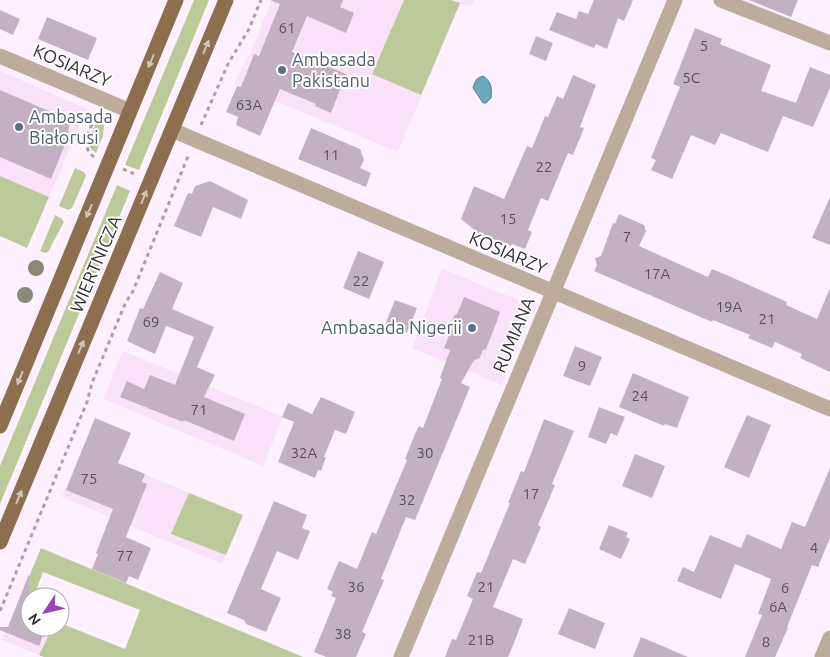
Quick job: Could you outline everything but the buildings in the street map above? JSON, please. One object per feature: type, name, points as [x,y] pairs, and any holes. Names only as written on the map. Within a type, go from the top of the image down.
[{"type":"main road","name":"WIERTNICZA","points":[[0,426],[176,0]]},
{"type":"main road","name":"WIERTNICZA","points":[[0,542],[226,0]]},
{"type":"street","name":"RUMIANA","points":[[401,657],[675,0]]},
{"type":"street","points":[[721,0],[830,43]]},
{"type":"street","name":"KOSIARZY","points":[[0,56],[130,111]]},
{"type":"street","name":"KOSIARZY","points":[[172,130],[830,409]]},
{"type":"street","points":[[822,657],[830,638]]},
{"type":"path","points":[[200,127],[228,64],[249,28],[261,0]]},
{"type":"path","points":[[96,157],[87,150],[86,144],[98,110]]},
{"type":"path","points":[[0,611],[87,402],[95,374],[125,304],[134,291],[189,153]]},
{"type":"path","points":[[123,169],[137,175]]},
{"type":"path","points":[[169,188],[175,191]]},
{"type":"shaded area","points":[[272,0],[474,0],[471,7],[460,4],[398,152],[234,84],[249,56]]},
{"type":"shaded area","points":[[0,71],[87,109],[49,197],[0,176]]},
{"type":"shaded area","points":[[442,269],[528,304],[531,311],[502,385],[412,348]]},
{"type":"shaded area","points":[[123,351],[283,417],[263,466],[103,399]]},
{"type":"shaded area","points":[[82,448],[243,515],[222,564],[62,497]]},
{"type":"shaded area","points":[[20,598],[20,637],[48,637],[39,655],[2,640]]},
{"type":"green space","points":[[194,0],[209,0],[139,170],[125,165]]},
{"type":"green space","points":[[404,0],[451,0],[460,3],[421,95],[372,74]]},
{"type":"green space","points":[[97,121],[104,125],[103,136],[96,153],[90,148],[89,139]]},
{"type":"green space","points":[[75,168],[84,172],[86,176],[72,208],[68,210],[59,206]]},
{"type":"green space","points":[[0,176],[49,197],[27,248],[0,236]]},
{"type":"green space","points":[[117,185],[130,191],[0,504],[0,466]]},
{"type":"green space","points":[[55,215],[64,222],[48,252],[45,253],[40,251]]},
{"type":"green space","points":[[189,493],[243,515],[226,555],[171,534]]},
{"type":"green space","points":[[41,548],[303,657],[44,657],[39,655],[48,637],[70,637],[70,627],[125,649],[140,610],[43,572],[37,587],[25,587]]},
{"type":"water","points":[[483,76],[490,83],[491,88],[491,98],[486,103],[483,103],[473,88],[476,80]]},
{"type":"place","name":"Ambasada Pakistanu","points":[[282,70]]},
{"type":"place","name":"Ambasada Białorusi","points":[[19,127]]},
{"type":"place","name":"Ambasada Nigerii","points":[[472,328]]}]
